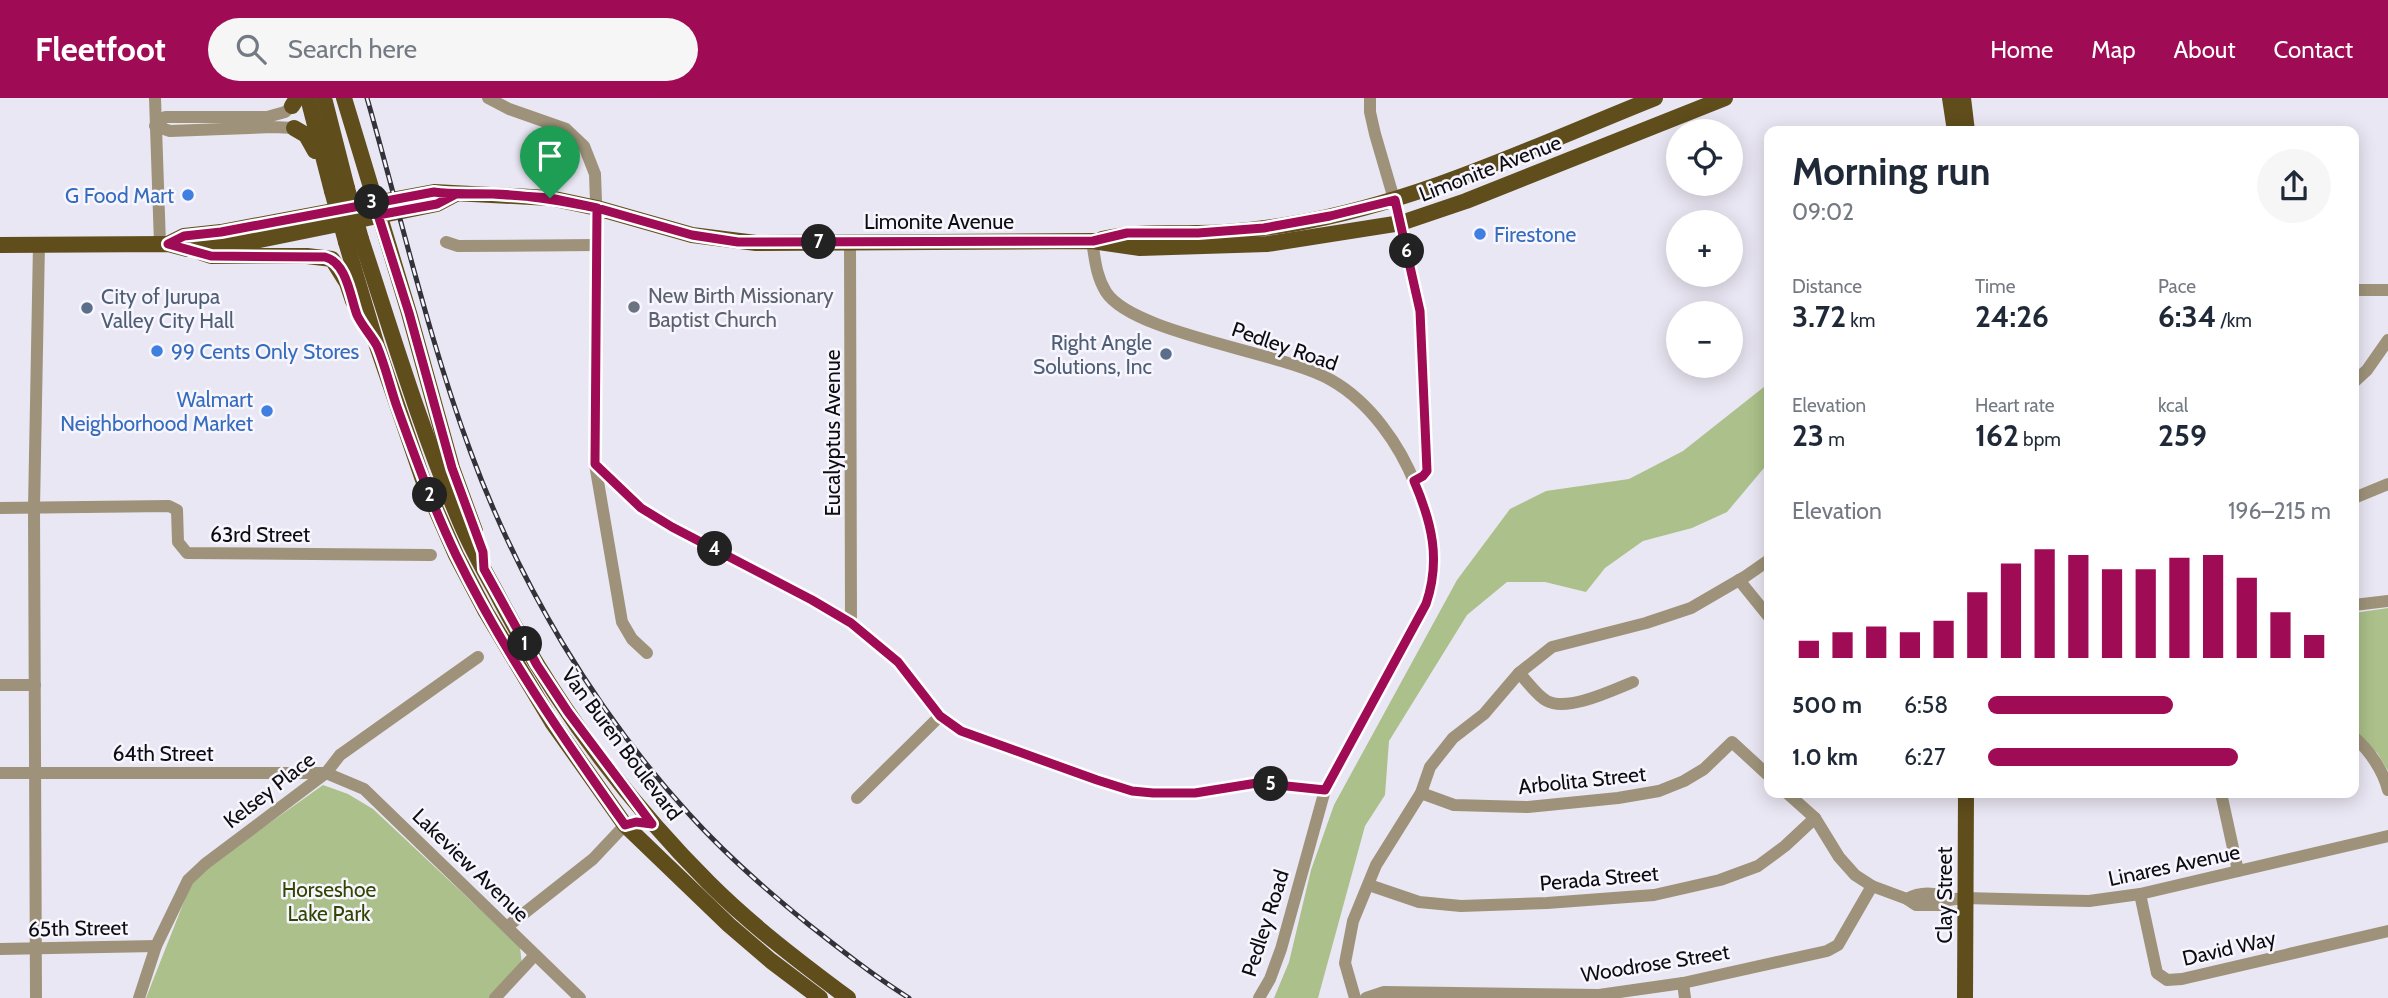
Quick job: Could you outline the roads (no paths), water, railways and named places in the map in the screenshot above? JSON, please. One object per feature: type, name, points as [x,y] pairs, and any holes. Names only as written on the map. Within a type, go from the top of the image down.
[{"type":"main road","name":"Van Buren Boulevard","points":[[307,98],[354,241],[377,346],[423,480],[486,612],[552,722],[625,825],[729,925],[820,998]]},
{"type":"main road","name":"Van Buren Boulevard","points":[[324,98],[339,189]]},
{"type":"main road","points":[[344,98],[409,313],[452,468],[483,552],[484,569]]},
{"type":"main road","name":"Limonite Avenue","points":[[1093,241],[1127,233],[1198,233],[1264,228],[1395,200],[1654,98]]},
{"type":"main road","name":"Limonite Avenue","points":[[0,245],[164,244],[187,249],[249,242],[434,192],[550,198],[597,208],[664,228],[723,240],[756,243],[1093,241],[1140,248],[1267,244],[1401,223],[1466,201],[1692,105],[1725,98]]},
{"type":"main road","points":[[1950,98],[1954,126]]},
{"type":"main road","points":[[1963,98],[1966,126]]},
{"type":"main road","points":[[294,128],[306,135],[314,149],[322,178],[339,189]]},
{"type":"main road","name":"Limonite Avenue","points":[[164,244],[184,236],[376,208]]},
{"type":"main road","name":"Van Buren Boulevard","points":[[354,241],[429,446],[460,522],[537,665],[568,712],[652,824],[712,886],[806,967],[848,998]]},
{"type":"main road","points":[[187,249],[211,256],[307,256],[332,259],[347,283],[358,316],[377,346]]},
{"type":"main road","name":"Clay Street","points":[[1965,998],[1956,899],[1966,798]]},
{"type":"main road","points":[[625,825],[636,822],[652,824]]},
{"type":"street","points":[[155,98],[164,244]]},
{"type":"street","points":[[488,98],[509,109],[558,125],[576,136],[593,167],[597,208],[595,464],[622,622],[632,639],[647,653]]},
{"type":"street","points":[[1370,98],[1375,134],[1401,223],[1420,311],[1427,471],[1414,481]]},
{"type":"street","points":[[155,126],[165,117],[267,117],[285,112],[294,102]]},
{"type":"street","points":[[155,126],[170,131],[294,128]]},
{"type":"street","name":"Pedley Road","points":[[1093,241],[1097,272],[1107,294],[1121,307],[1156,323],[1330,379],[1363,404],[1399,451],[1414,481],[1430,528],[1434,582],[1426,604],[1325,790],[1281,949],[1270,979],[1259,998]]},
{"type":"street","points":[[446,242],[458,246],[597,245]]},
{"type":"street","name":"Eucalyptus Avenue","points":[[850,242],[851,623]]},
{"type":"street","points":[[36,998],[34,508],[39,244]]},
{"type":"street","points":[[2359,289],[2388,290]]},
{"type":"street","points":[[2359,377],[2388,340]]},
{"type":"street","points":[[595,464],[641,508],[851,623],[898,662],[940,716],[961,731],[1132,791],[1195,793],[1257,783],[1325,790]]},
{"type":"street","points":[[2359,496],[2388,484]]},
{"type":"street","name":"63rd Street","points":[[0,508],[169,506],[177,510],[178,542],[187,553],[431,555]]},
{"type":"street","points":[[1355,998],[1345,963],[1353,921],[1376,864],[1421,793],[1430,767],[1452,738],[1484,714],[1519,673],[1552,647],[1691,608],[1764,563]]},
{"type":"street","points":[[1739,580],[1764,611]]},
{"type":"street","points":[[2359,604],[2388,601]]},
{"type":"street","name":"Kelsey Place","points":[[139,998],[156,946],[188,880],[326,773],[340,755],[478,657]]},
{"type":"street","points":[[1519,673],[1546,701],[1560,704],[1595,698],[1633,682]]},
{"type":"street","points":[[0,685],[35,685]]},
{"type":"street","points":[[858,797],[940,716]]},
{"type":"street","name":"Arbolita Street","points":[[1421,793],[1454,805],[1528,807],[1632,796],[1659,791],[1684,781],[1704,769],[1732,742],[1764,771]]},
{"type":"street","points":[[2359,742],[2375,763],[2388,790]]},
{"type":"street","name":"64th Street","points":[[0,773],[326,773]]},
{"type":"street","name":"Lakeview Avenue","points":[[326,773],[364,789],[580,998]]},
{"type":"street","name":"Linares Avenue","points":[[1793,798],[1815,818],[1839,857],[1855,875],[1872,886],[1916,905],[1942,905],[1956,899],[2089,901],[2140,894],[2388,836]]},
{"type":"street","points":[[2222,798],[2238,871]]},
{"type":"street","name":"Perada Street","points":[[1369,885],[1419,902],[1461,906],[1654,895],[1720,880],[1758,866],[1815,818]]},
{"type":"street","points":[[508,926],[593,859],[625,825]]},
{"type":"street","name":"Woodrose Street","points":[[1366,998],[1384,992],[1599,995],[1683,983],[1827,951],[1838,945],[1872,886]]},
{"type":"street","name":"David Way","points":[[2140,894],[2157,972],[2167,980],[2182,979],[2388,931]]},
{"type":"street","name":"65th Street","points":[[0,948],[156,946]]},
{"type":"street","points":[[495,998],[535,955]]},
{"type":"street","points":[[1683,983],[1685,998]]},
{"type":"railway","points":[[367,98],[428,321],[471,453],[512,550],[563,644],[622,732],[703,829],[792,911],[909,998]]},
{"type":"place","name":"G Food Mart","points":[[188,195]]},
{"type":"place","name":"Firestone","points":[[1480,234]]},
{"type":"place","name":"New Birth Missionary Baptist Church","points":[[634,307]]},
{"type":"place","name":"City of Jurupa Valley City Hall","points":[[87,308]]},
{"type":"place","name":"99 Cents Only Stores","points":[[157,351]]},
{"type":"place","name":"Right Angle Solutions, Inc","points":[[1166,354]]},
{"type":"place","name":"Walmart Neighborhood Market","points":[[267,411]]},
{"type":"park label","name":"Horseshoe Lake Park","points":[[329,901]]}]
